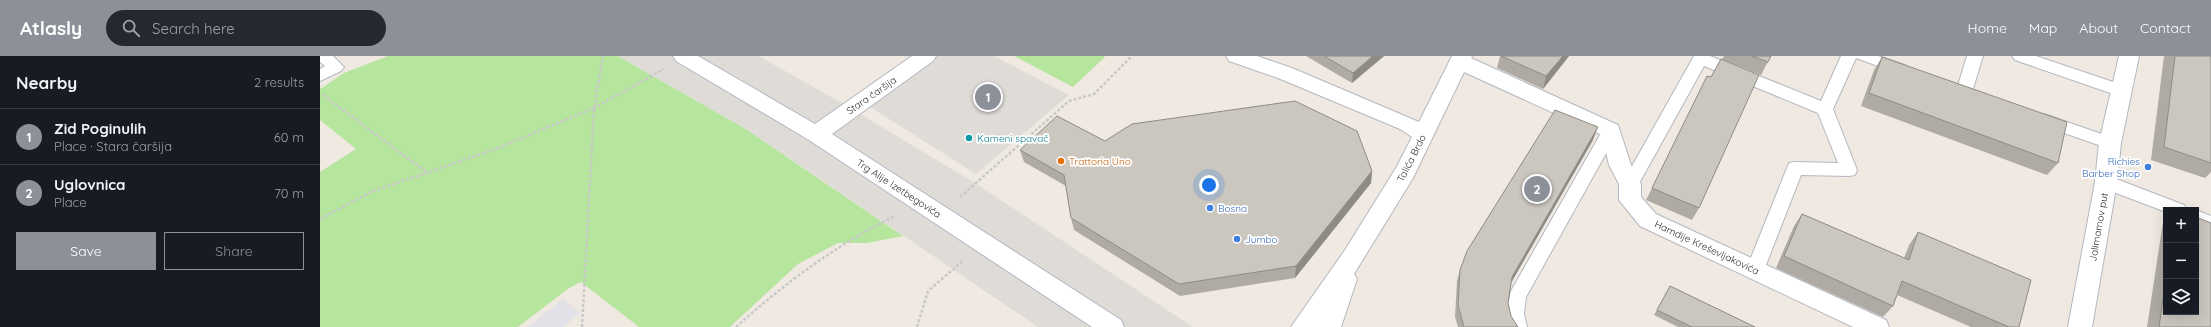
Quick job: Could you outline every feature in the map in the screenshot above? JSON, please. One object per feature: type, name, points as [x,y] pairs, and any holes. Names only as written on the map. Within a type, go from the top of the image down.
[{"type":"street","name":"Stara čaršija","points":[[816,134],[926,56]]},
{"type":"street","points":[[1236,56],[1285,73],[1407,124],[1423,134]]},
{"type":"street","name":"Jalimamov put","points":[[2080,327],[2106,182],[2110,143],[2129,56]]},
{"type":"street","name":"Trg Alije Izetbegovića","points":[[684,57],[816,134],[922,204],[984,242],[1112,327]]},
{"type":"street","points":[[1461,58],[1611,130]]},
{"type":"street","name":"Talića Brdo","points":[[1302,327],[1353,257],[1405,172],[1461,58]]},
{"type":"street","name":"Hamdije Kreševljakovića","points":[[1611,130],[1620,165],[1630,184],[1630,200],[1648,220],[1877,327]]},
{"type":"street","name":"Talića Brdo","points":[[1329,327],[1353,257]]},
{"type":"lane","points":[[320,76],[336,67],[323,56]]},
{"type":"lane","points":[[1825,109],[1849,56]]},
{"type":"lane","points":[[1862,56],[1913,74]]},
{"type":"lane","points":[[1964,92],[1975,56]]},
{"type":"lane","points":[[2020,56],[2122,91]]},
{"type":"lane","points":[[1630,184],[1701,57],[1825,109],[1849,170],[1795,168],[1755,270]]},
{"type":"lane","points":[[2029,115],[2110,143]]},
{"type":"lane","points":[[1518,327],[1515,314],[1517,296],[1611,130]]},
{"type":"lane","points":[[2106,182],[2170,207]]},
{"type":"lane","points":[[2199,218],[2211,223]]},
{"type":"path","points":[[582,327],[594,108],[603,56]]},
{"type":"path","points":[[941,216],[1069,101],[1089,97],[1132,56]]},
{"type":"path","points":[[320,218],[371,192],[498,148],[594,108],[684,57]]},
{"type":"path","points":[[320,93],[427,172]]},
{"type":"path","points":[[736,327],[805,267],[858,233],[922,204]]},
{"type":"path","points":[[917,327],[928,291],[984,242]]},
{"type":"shaded area","points":[[618,56],[759,56],[852,109],[975,183],[1193,327],[1038,327],[746,129]]},
{"type":"shaded area","name":"Kameni spavač","points":[[924,56],[994,56],[1069,95],[976,174],[862,102]]},
{"type":"shaded area","points":[[563,299],[580,313],[563,327],[528,327]]},
{"type":"green space","points":[[388,56],[618,56],[746,129],[903,236],[867,243],[838,243],[798,264],[730,327],[639,327],[581,282],[569,288],[518,327],[320,327],[320,172],[356,149],[320,120],[320,89],[344,73]]},
{"type":"green space","points":[[1014,56],[1104,56],[1105,57],[1073,87]]},
{"type":"building","points":[[1324,56],[1373,56],[1353,73]]},
{"type":"building","points":[[1501,56],[1563,56],[1546,76]]},
{"type":"building","points":[[1752,56],[1771,56],[1768,62]]},
{"type":"building","points":[[2175,56],[2211,56],[2211,163],[2164,147]]},
{"type":"building","points":[[1882,57],[2067,122],[2058,163],[1869,93]]},
{"type":"building","points":[[1721,59],[1759,75],[1699,208],[1652,188],[1707,76],[1711,77]]},
{"type":"building","name":"Bosna","points":[[1295,101],[1357,131],[1372,171],[1296,266],[1179,284],[1071,218],[1064,175],[1020,150],[1057,116],[1105,141],[1132,124]]},
{"type":"building","points":[[1555,110],[1598,127],[1512,277],[1508,303],[1511,316],[1518,327],[1464,327],[1458,305],[1460,270],[1467,251]]},
{"type":"building","points":[[1802,214],[1909,260],[1918,232],[2031,280],[2019,327],[2009,327],[1902,281],[1893,306],[1784,256]]},
{"type":"building","points":[[2199,218],[2211,223],[2211,327],[2159,327],[2163,300],[2163,315],[2199,315]]},
{"type":"building","points":[[1670,286],[1755,327],[1692,327],[1657,310]]},
{"type":"place","name":"Zid Poginulih","points":[[988,97]]},
{"type":"place","name":"Kameni spavač","points":[[969,138]]},
{"type":"place","name":"Trattoria Uno","points":[[1061,161]]},
{"type":"place","name":"Richies Barber Shop","points":[[2148,167]]},
{"type":"place","name":"Uglovnica","points":[[1537,189]]},
{"type":"place","name":"Bosna","points":[[1210,208]]},
{"type":"place","name":"Jumbo","points":[[1237,239]]}]
